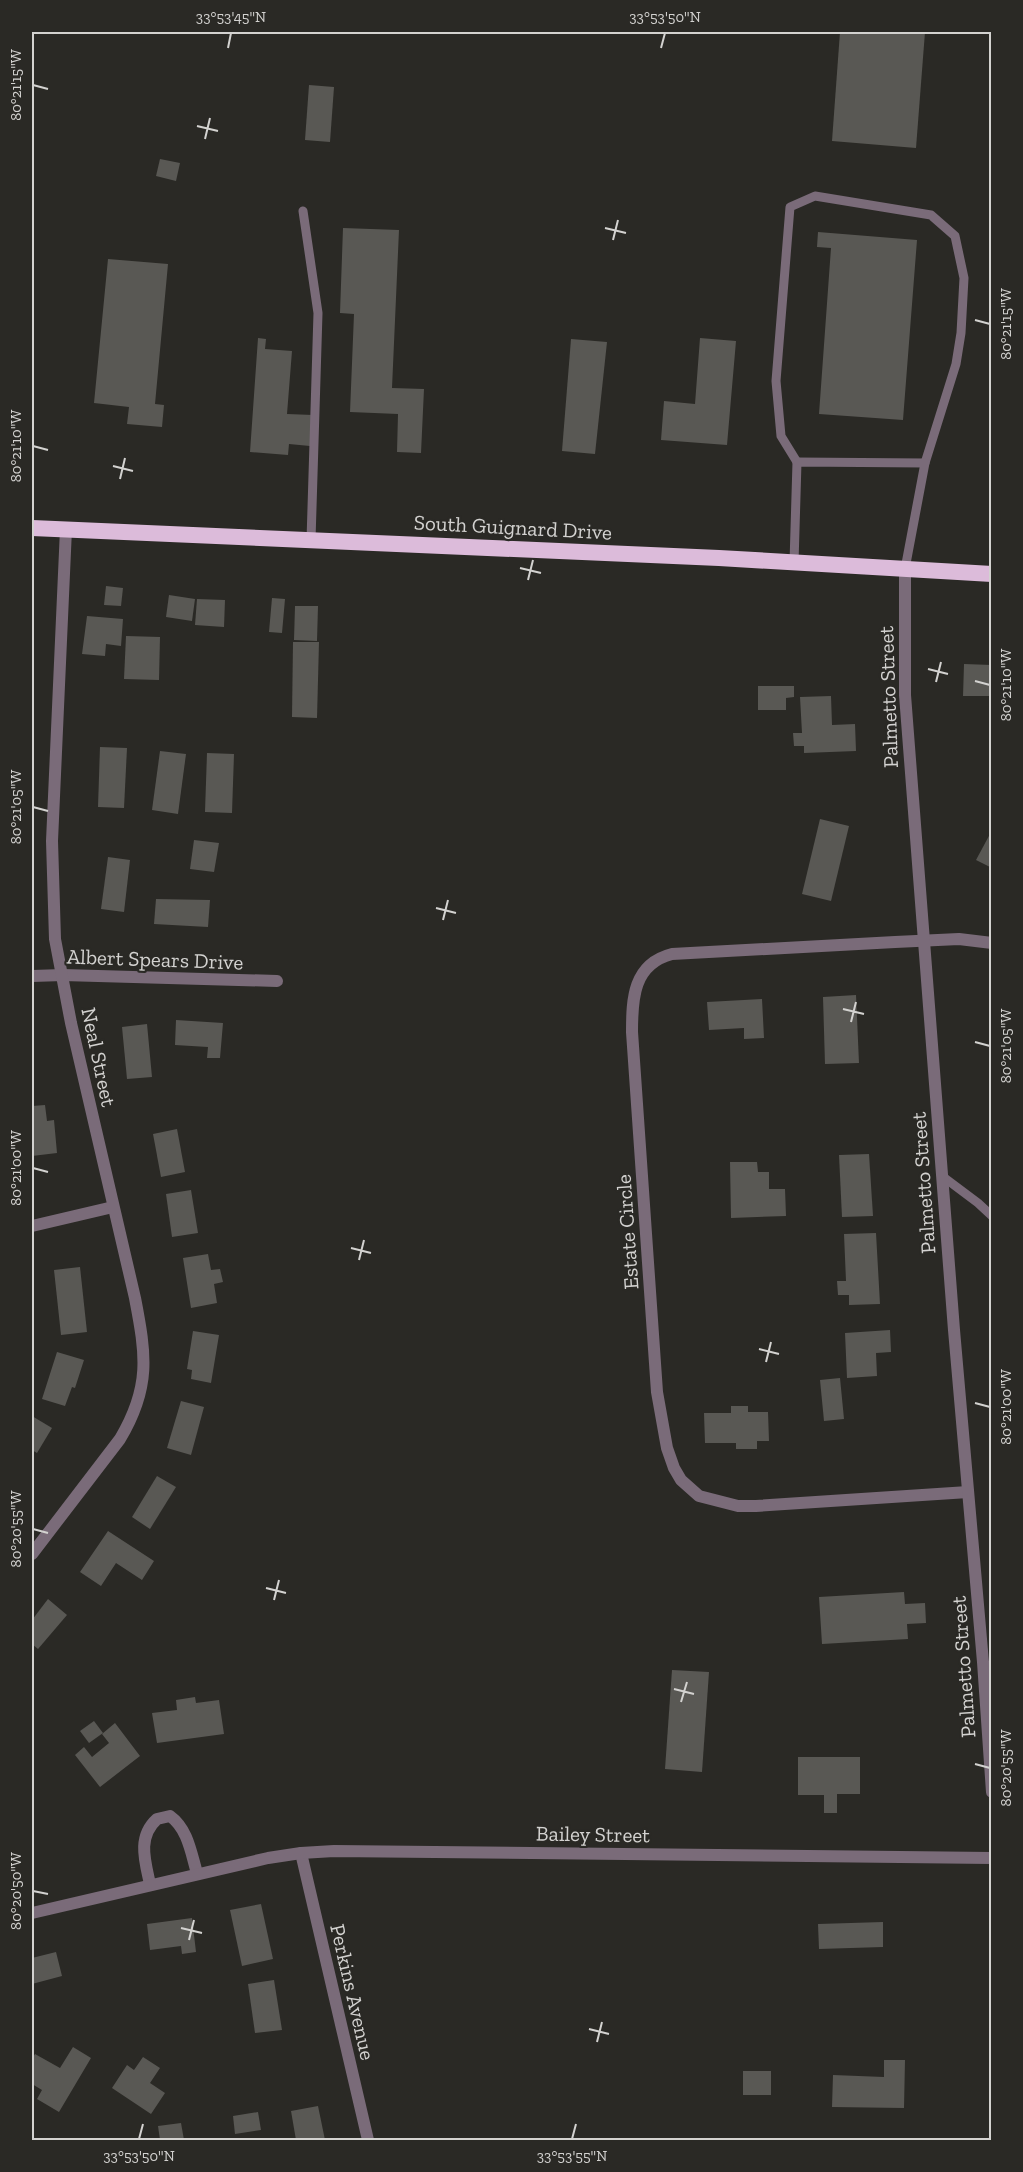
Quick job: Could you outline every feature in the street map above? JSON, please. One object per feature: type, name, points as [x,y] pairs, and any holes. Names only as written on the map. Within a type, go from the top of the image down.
[{"type":"highway","name":"South Guignard Drive","points":[[32,528],[992,574]]},
{"type":"street","name":"Neal Street","points":[[32,1554],[120,1439],[128,1426],[143,1382],[144,1341],[71,1023],[55,939],[52,850],[66,529]]},
{"type":"street","name":"Palmetto Street","points":[[904,570],[905,695],[992,1792]]},
{"type":"street","name":"Estate Circle","points":[[968,1492],[738,1506],[699,1496],[681,1480],[674,1468],[668,1448],[657,1392],[632,1032],[635,988],[650,965],[661,957],[672,954],[959,939],[992,943]]},
{"type":"street","name":"Albert Spears Drive","points":[[32,976],[277,981]]},
{"type":"street","points":[[32,1226],[113,1207]]},
{"type":"street","points":[[150,1884],[144,1844],[146,1831],[157,1818],[170,1816],[179,1823],[197,1873]]},
{"type":"street","name":"Bailey Street","points":[[32,1912],[197,1873],[301,1853],[334,1851],[992,1858]]},
{"type":"street","name":"Perkins Avenue","points":[[301,1853],[368,2140]]},
{"type":"lane","points":[[794,563],[797,462],[781,436],[776,381],[790,207],[815,196],[932,215],[955,236],[964,278],[961,333],[956,364],[925,463],[904,570]]},
{"type":"lane","points":[[303,211],[318,313],[311,540]]},
{"type":"lane","points":[[797,462],[925,463]]},
{"type":"lane","points":[[942,1176],[992,1216]]},
{"type":"building","points":[[840,32],[925,32],[916,148],[832,141]]},
{"type":"building","points":[[309,85],[334,87],[330,142],[305,140]]},
{"type":"building","points":[[160,159],[180,163],[176,181],[156,176]]},
{"type":"building","points":[[343,228],[399,230],[392,388],[424,389],[421,453],[397,452],[398,414],[350,412],[354,314],[340,313]]},
{"type":"building","points":[[818,232],[917,240],[903,420],[819,414],[831,248],[817,247]]},
{"type":"building","points":[[108,259],[168,264],[155,404],[164,405],[162,427],[127,424],[129,407],[94,403]]},
{"type":"building","points":[[258,338],[266,339],[265,349],[292,351],[287,414],[313,415],[310,446],[289,444],[288,455],[250,452]]},
{"type":"building","points":[[700,338],[736,341],[727,445],[661,440],[664,401],[695,404]]},
{"type":"building","points":[[571,339],[607,342],[595,454],[562,451]]},
{"type":"building","points":[[106,586],[123,588],[121,606],[104,605]]},
{"type":"building","points":[[169,595],[195,599],[192,621],[166,617]]},
{"type":"building","points":[[272,598],[285,599],[282,633],[269,632]]},
{"type":"building","points":[[197,599],[225,600],[224,627],[195,625]]},
{"type":"building","points":[[295,606],[318,606],[317,641],[294,640]]},
{"type":"building","points":[[87,616],[123,619],[121,646],[106,644],[105,656],[82,654]]},
{"type":"building","points":[[126,636],[160,637],[159,680],[124,679]]},
{"type":"building","points":[[293,642],[319,642],[317,718],[292,717]]},
{"type":"building","points":[[964,664],[992,665],[992,696],[963,696]]},
{"type":"building","points":[[758,686],[794,686],[794,697],[786,698],[786,710],[758,710]]},
{"type":"building","points":[[831,696],[832,725],[855,724],[856,751],[804,753],[804,746],[794,746],[793,733],[802,733],[800,697]]},
{"type":"building","points":[[100,747],[127,748],[124,808],[98,807]]},
{"type":"building","points":[[160,751],[186,754],[178,814],[152,810]]},
{"type":"building","points":[[207,753],[234,754],[232,813],[205,812]]},
{"type":"building","points":[[820,819],[849,826],[831,901],[802,894]]},
{"type":"building","points":[[992,834],[992,868],[976,860]]},
{"type":"building","points":[[194,840],[219,843],[214,872],[190,869]]},
{"type":"building","points":[[108,857],[130,860],[124,912],[101,909]]},
{"type":"building","points":[[156,899],[210,900],[208,927],[154,924]]},
{"type":"building","points":[[856,995],[859,1063],[825,1064],[823,997]]},
{"type":"building","points":[[762,999],[764,1038],[744,1039],[744,1028],[709,1030],[707,1002]]},
{"type":"building","points":[[176,1020],[223,1023],[220,1058],[207,1058],[208,1047],[175,1045]]},
{"type":"building","points":[[147,1024],[152,1077],[127,1079],[122,1027]]},
{"type":"building","points":[[45,1105],[47,1121],[54,1120],[57,1153],[32,1156],[32,1106]]},
{"type":"building","points":[[177,1129],[185,1172],[161,1177],[153,1134]]},
{"type":"building","points":[[869,1154],[873,1216],[842,1217],[839,1155]]},
{"type":"building","points":[[730,1162],[757,1162],[758,1172],[769,1172],[769,1189],[785,1189],[786,1216],[731,1218]]},
{"type":"building","points":[[191,1190],[198,1233],[172,1237],[166,1194]]},
{"type":"building","points":[[876,1233],[880,1304],[849,1305],[849,1295],[838,1295],[837,1281],[846,1281],[844,1234]]},
{"type":"building","points":[[208,1254],[211,1270],[220,1269],[223,1282],[214,1284],[217,1303],[191,1308],[183,1258]]},
{"type":"building","points":[[80,1267],[87,1332],[61,1335],[54,1270]]},
{"type":"building","points":[[890,1330],[891,1352],[876,1353],[877,1376],[847,1378],[845,1333]]},
{"type":"building","points":[[193,1331],[219,1335],[211,1383],[191,1379],[192,1370],[187,1369]]},
{"type":"building","points":[[57,1352],[84,1360],[75,1388],[72,1387],[65,1406],[42,1399]]},
{"type":"building","points":[[840,1378],[844,1419],[824,1421],[820,1380]]},
{"type":"building","points":[[181,1401],[204,1407],[191,1455],[167,1448]]},
{"type":"building","points":[[731,1406],[748,1406],[748,1412],[768,1412],[769,1441],[757,1441],[757,1449],[736,1449],[736,1443],[705,1443],[704,1413],[731,1413]]},
{"type":"building","points":[[32,1416],[52,1428],[37,1453],[32,1450]]},
{"type":"building","points":[[157,1476],[176,1487],[150,1529],[132,1517]]},
{"type":"building","points":[[108,1531],[154,1561],[142,1580],[116,1563],[101,1586],[80,1572]]},
{"type":"building","points":[[904,1592],[905,1604],[925,1603],[926,1623],[907,1624],[908,1639],[822,1644],[819,1597]]},
{"type":"building","points":[[48,1599],[67,1615],[38,1649],[32,1644],[32,1620]]},
{"type":"building","points":[[672,1670],[709,1672],[702,1772],[665,1769]]},
{"type":"building","points":[[195,1697],[196,1703],[219,1700],[224,1734],[157,1743],[152,1713],[177,1710],[176,1700]]},
{"type":"building","points":[[94,1721],[103,1733],[89,1743],[80,1731]]},
{"type":"building","points":[[115,1723],[140,1756],[100,1787],[75,1755],[84,1747],[92,1757],[109,1743],[102,1734]]},
{"type":"building","points":[[798,1757],[860,1757],[860,1794],[837,1794],[837,1813],[824,1813],[824,1795],[798,1795]]},
{"type":"building","points":[[261,1904],[273,1959],[242,1966],[230,1910]]},
{"type":"building","points":[[192,1918],[196,1952],[182,1954],[181,1946],[150,1950],[147,1924]]},
{"type":"building","points":[[883,1922],[883,1947],[819,1949],[818,1924]]},
{"type":"building","points":[[56,1952],[62,1976],[32,1984],[32,1958]]},
{"type":"building","points":[[274,1980],[282,2030],[255,2033],[248,1984]]},
{"type":"building","points":[[73,2047],[91,2058],[59,2112],[37,2099],[42,2090],[32,2084],[32,2059],[35,2054],[60,2068]]},
{"type":"building","points":[[143,2057],[160,2068],[150,2083],[165,2093],[151,2114],[112,2088],[127,2065],[134,2070]]},
{"type":"building","points":[[884,2060],[905,2060],[904,2108],[832,2107],[833,2075],[884,2077]]},
{"type":"building","points":[[743,2071],[771,2071],[771,2095],[743,2095]]},
{"type":"building","points":[[318,2106],[325,2140],[296,2140],[291,2111]]},
{"type":"building","points":[[258,2112],[261,2130],[235,2134],[233,2116]]},
{"type":"building","points":[[181,2123],[184,2140],[160,2140],[158,2126]]}]
